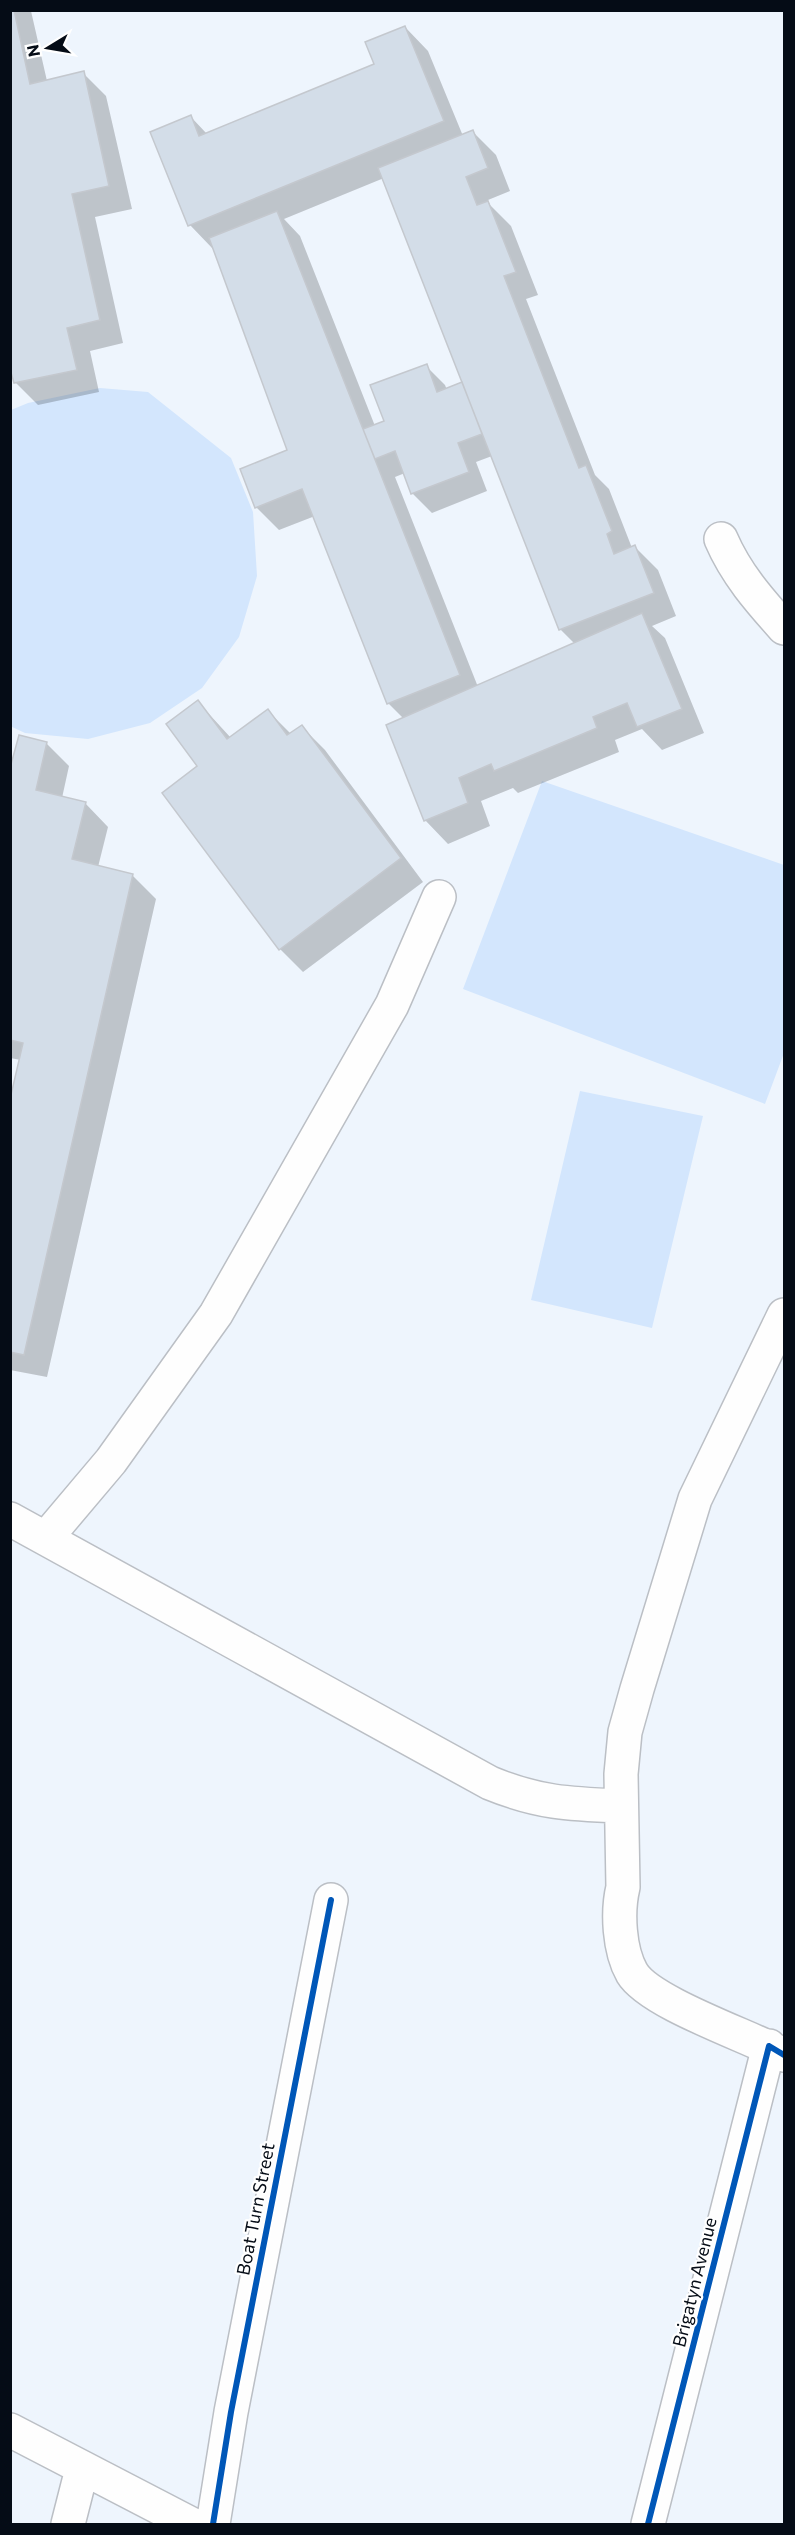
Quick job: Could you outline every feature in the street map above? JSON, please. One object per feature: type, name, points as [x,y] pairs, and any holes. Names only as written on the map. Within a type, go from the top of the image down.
[{"type":"street","points":[[721,539],[730,559],[753,594],[784,628]]},
{"type":"street","points":[[46,1538],[111,1461],[216,1314],[392,1005],[439,897]]},
{"type":"street","points":[[777,2050],[656,1996],[632,1973],[620,1936],[623,1853],[621,1774],[626,1731],[695,1499],[784,1316]]},
{"type":"street","points":[[10,1519],[490,1783],[523,1796],[559,1804],[621,1806]]},
{"type":"street","name":"Boat Turn Street","points":[[213,2524],[231,2412],[331,1900]]},
{"type":"street","name":"Brigatyn Avenue","points":[[648,2524],[777,2050]]},
{"type":"street","points":[[10,2430],[191,2524]]},
{"type":"street","points":[[68,2524],[82,2469]]},
{"type":"shaded area","points":[[11,11],[784,11],[784,2524],[11,2524]]},
{"type":"shaded area","points":[[100,388],[148,392],[231,458],[253,512],[257,576],[239,637],[202,688],[150,723],[88,739],[25,733],[10,726],[11,410],[28,403]]},
{"type":"shaded area","points":[[542,781],[784,865],[784,1053],[765,1104],[463,989]]},
{"type":"shaded area","points":[[580,1091],[703,1116],[652,1328],[531,1300]]},
{"type":"building","points":[[10,10],[14,10],[30,84],[84,71],[109,186],[72,194],[100,320],[67,328],[77,370],[14,383],[10,369]]},
{"type":"building","points":[[405,26],[444,121],[188,226],[150,132],[191,115],[199,136],[374,64],[365,42]]},
{"type":"building","points":[[473,130],[488,168],[466,177],[477,205],[488,201],[516,272],[504,276],[579,468],[586,465],[612,531],[607,534],[614,554],[635,545],[654,593],[559,630],[378,168]]},
{"type":"building","points":[[277,211],[460,675],[387,704],[302,489],[255,508],[240,469],[287,450],[209,238]]},
{"type":"building","points":[[427,364],[437,392],[462,382],[482,434],[458,443],[469,472],[411,494],[395,451],[375,459],[363,429],[384,421],[370,385]]},
{"type":"building","points":[[642,613],[682,709],[637,727],[627,703],[593,717],[597,728],[494,771],[491,764],[459,778],[468,803],[424,821],[386,725]]},
{"type":"building","points":[[198,700],[227,739],[268,709],[287,735],[302,725],[401,858],[279,950],[162,793],[197,766],[166,724]]},
{"type":"building","points":[[19,735],[47,742],[36,790],[86,802],[72,859],[133,874],[24,1355],[10,1352],[10,1099],[23,1043],[10,1040],[10,768]]},
{"type":"cycle path","points":[[213,2524],[231,2412],[331,1900]]},
{"type":"cycle path","points":[[648,2524],[769,2046],[784,2055]]}]
